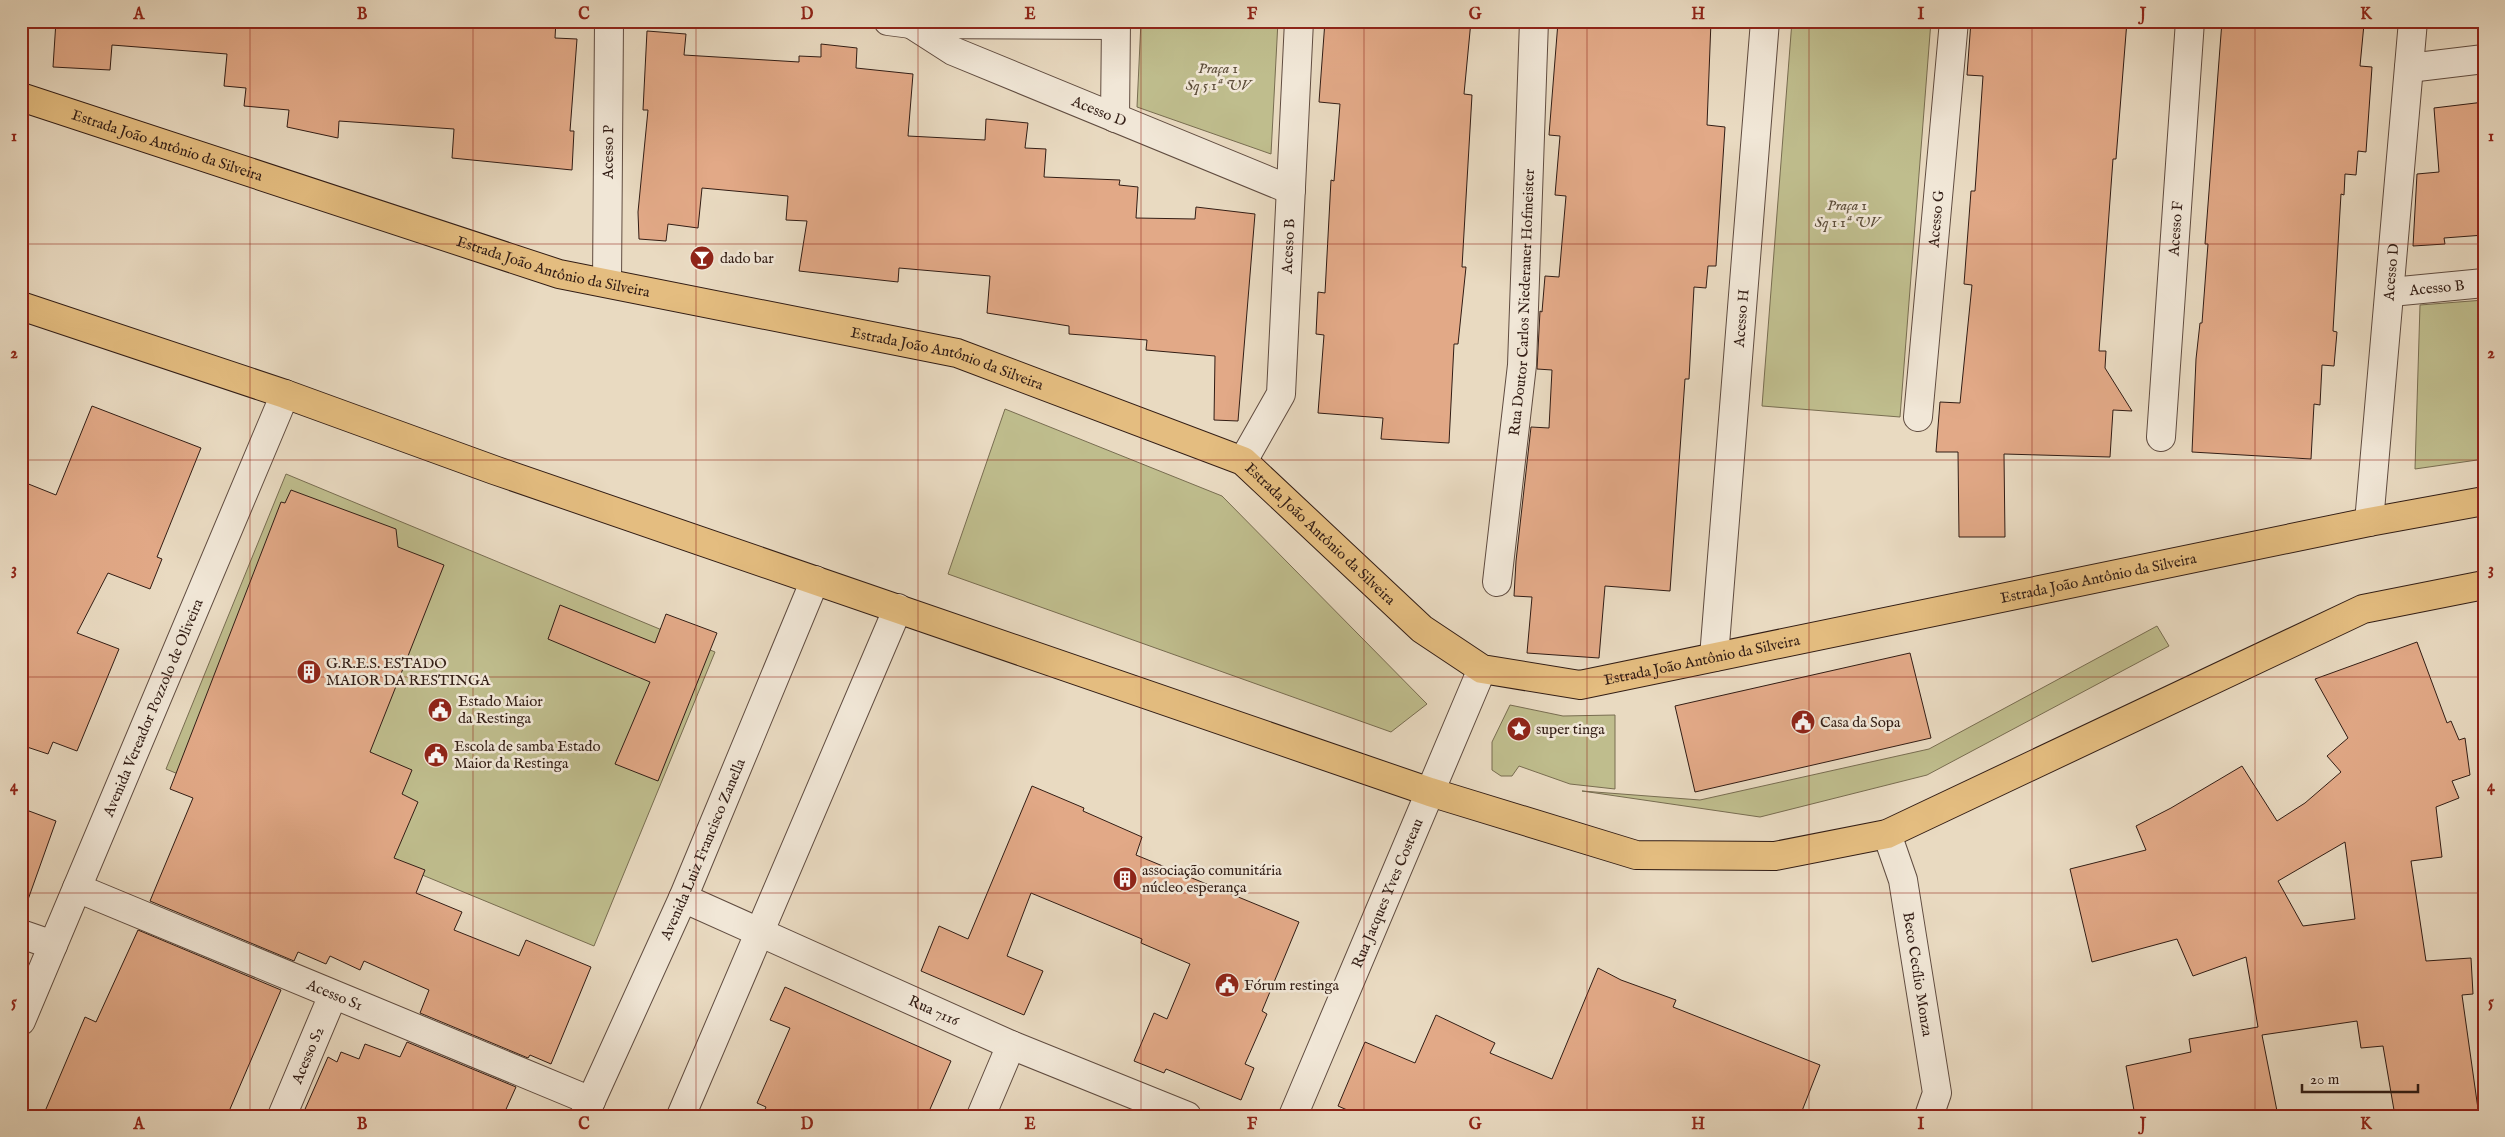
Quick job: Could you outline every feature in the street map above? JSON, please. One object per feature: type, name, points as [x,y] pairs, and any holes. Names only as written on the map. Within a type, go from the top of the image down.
[{"type":"main road","name":"Estrada João Antônio da Silveira","points":[[21,97],[559,274],[957,353],[1243,462],[1422,629],[1482,669],[1580,685],[2369,522],[2484,501]]},
{"type":"main road","points":[[21,306],[285,394],[494,470],[1430,792],[1636,855],[1775,856],[1887,834],[2363,609],[2484,585]]},
{"type":"street","name":"Acesso P","points":[[607,283],[609,21]]},
{"type":"street","name":"Acesso B","points":[[1243,462],[1281,394],[1300,21]]},
{"type":"street","name":"Rua Doutor Carlos Niederauer Hofmeister","points":[[1497,582],[1522,365],[1534,21]]},
{"type":"street","name":"Acesso H","points":[[1714,657],[1765,21]]},
{"type":"street","name":"Acesso G","points":[[1918,417],[1954,21]]},
{"type":"street","name":"Acesso F","points":[[2160,437],[2190,21]]},
{"type":"street","name":"Acesso D","points":[[2369,522],[2391,292],[2413,21]]},
{"type":"street","name":"Acesso D","points":[[900,23],[953,51],[1291,190]]},
{"type":"street","points":[[900,23],[1116,23],[1115,118]]},
{"type":"street","points":[[2409,68],[2484,59]]},
{"type":"street","name":"Acesso B","points":[[2391,292],[2484,284]]},
{"type":"street","name":"Avenida Vereador Pozzolo de Oliveira","points":[[21,1021],[285,394]]},
{"type":"street","name":"Avenida Luiz Francisco Zanella","points":[[588,1108],[683,898],[815,580]]},
{"type":"street","points":[[681,1116],[761,933],[898,608]]},
{"type":"street","name":"Rua Jacques Yves Costeau","points":[[1300,1114],[1430,792],[1482,669]]},
{"type":"street","name":"Beco Cecílio Monza","points":[[1887,834],[1903,880],[1937,1093],[1929,1116]]},
{"type":"street","name":"Acesso S1","points":[[77,888],[334,995],[588,1108]]},
{"type":"street","name":"Rua 7116","points":[[683,898],[1011,1045],[1187,1116]]},
{"type":"street","points":[[21,934],[53,946]]},
{"type":"street","name":"Acesso S2","points":[[282,1116],[334,995]]},
{"type":"street","points":[[980,1116],[1011,1045]]},
{"type":"green space","name":"Praça 1 Sq 5 1ª UV","points":[[1141,21],[1278,21],[1271,154],[1137,107]]},
{"type":"green space","name":"Praça 1 Sq 1 1ª UV","points":[[1792,21],[1931,21],[1900,417],[1762,406]]},
{"type":"green space","points":[[2484,300],[2484,459],[2415,469],[2420,305]]},
{"type":"green space","points":[[1005,409],[1222,496],[1427,704],[1391,732],[948,574]]},
{"type":"green space","name":"Estado Maior da Restinga","points":[[286,474],[715,652],[594,946],[166,769]]},
{"type":"green space","points":[[2157,626],[2169,646],[1927,775],[1760,817],[1582,791],[1700,800],[1929,749]]},
{"type":"green space","points":[[1510,705],[1563,716],[1615,715],[1615,789],[1570,784],[1519,766],[1512,776],[1501,776],[1492,770],[1492,742]]},
{"type":"building","points":[[56,21],[556,21],[555,38],[577,39],[570,131],[574,131],[572,170],[452,158],[454,129],[339,121],[338,138],[287,127],[289,110],[244,106],[246,88],[224,86],[227,54],[112,45],[110,70],[53,67]]},
{"type":"building","points":[[1325,21],[1471,21],[1464,94],[1472,95],[1462,267],[1466,267],[1458,344],[1454,344],[1449,443],[1381,439],[1383,418],[1318,413],[1324,335],[1316,334],[1318,292],[1325,293],[1331,180],[1334,181],[1340,104],[1319,102]]},
{"type":"building","points":[[1617,21],[1711,21],[1707,125],[1725,127],[1716,266],[1708,266],[1706,288],[1694,287],[1689,379],[1685,379],[1670,591],[1605,586],[1599,658],[1527,653],[1532,597],[1514,596],[1516,561],[1531,427],[1549,428],[1552,370],[1537,369],[1540,311],[1542,312],[1545,276],[1559,277],[1566,196],[1555,195],[1560,136],[1549,135],[1558,22],[1617,26]]},
{"type":"building","points":[[1971,21],[2127,21],[2116,159],[2113,159],[2099,351],[2106,351],[2105,368],[2132,411],[2113,410],[2110,457],[2004,454],[2005,537],[1959,537],[1958,452],[1936,452],[1940,402],[1960,403],[1972,285],[1964,284],[1971,191],[1975,191],[1983,76],[1967,75]]},
{"type":"building","points":[[2222,21],[2357,21],[2364,24],[2360,66],[2372,67],[2366,152],[2358,151],[2356,175],[2345,174],[2344,195],[2341,194],[2333,331],[2337,332],[2334,366],[2322,365],[2320,405],[2314,404],[2311,459],[2192,452],[2196,359],[2200,323],[2202,323],[2208,244],[2205,244]]},
{"type":"building","points":[[647,31],[686,34],[684,55],[799,62],[799,56],[821,57],[821,44],[857,48],[856,68],[913,74],[908,136],[985,140],[986,119],[1028,123],[1025,148],[1046,149],[1044,177],[1120,180],[1119,185],[1138,187],[1136,218],[1195,219],[1196,207],[1255,214],[1238,421],[1214,420],[1215,356],[1146,350],[1147,340],[1069,334],[1069,326],[987,313],[990,276],[899,268],[898,282],[799,271],[807,221],[786,220],[788,196],[702,188],[698,228],[668,224],[666,241],[639,239],[638,212],[648,110],[643,110]]},
{"type":"building","points":[[2484,102],[2484,235],[2444,238],[2445,244],[2413,246],[2417,174],[2439,172],[2434,108]]},
{"type":"building","points":[[92,406],[201,448],[157,557],[162,559],[150,589],[108,573],[77,633],[119,649],[77,751],[53,742],[48,754],[21,745],[21,481],[56,495]]},
{"type":"building","points":[[291,490],[396,529],[398,547],[444,565],[370,752],[412,770],[402,794],[418,802],[394,858],[425,870],[416,893],[462,912],[454,930],[519,956],[526,940],[591,967],[551,1064],[530,1055],[528,1058],[420,1013],[429,990],[364,961],[360,970],[330,956],[326,964],[298,952],[294,961],[150,901],[193,798],[170,789],[281,502],[285,503]]},
{"type":"building","points":[[560,605],[655,643],[666,614],[717,633],[658,781],[615,764],[650,682],[548,639]]},
{"type":"building","points":[[2417,642],[2447,723],[2451,721],[2459,740],[2465,738],[2470,775],[2452,781],[2459,798],[2436,807],[2442,857],[2411,861],[2426,961],[2471,958],[2473,994],[2462,995],[2479,1116],[2395,1116],[2383,1046],[2361,1048],[2357,1021],[2262,1035],[2278,1116],[2135,1116],[2126,1066],[2191,1052],[2189,1039],[2258,1027],[2246,957],[2193,976],[2177,939],[2092,962],[2070,869],[2146,850],[2136,826],[2171,808],[2242,766],[2277,821],[2305,803],[2341,772],[2327,756],[2348,738],[2315,679]],"holes":[[[2345,842],[2355,919],[2303,926],[2278,881]]]},
{"type":"building","name":"Casa da Sopa","points":[[1910,653],[1931,738],[1695,792],[1675,706]]},
{"type":"building","points":[[1032,786],[1084,808],[1083,811],[1142,837],[1136,855],[1299,922],[1262,1011],[1267,1014],[1245,1064],[1254,1068],[1241,1100],[1166,1069],[1164,1073],[1134,1061],[1154,1013],[1167,1019],[1190,964],[1141,943],[1142,939],[1031,893],[1007,956],[1043,971],[1024,1015],[921,971],[939,926],[968,939]]},
{"type":"building","points":[[21,808],[56,821],[25,908],[21,907]]},
{"type":"building","points":[[138,930],[281,990],[227,1116],[43,1116],[85,1017],[96,1022]]},
{"type":"building","points":[[1598,968],[1621,980],[1676,1000],[1673,1007],[1820,1065],[1800,1116],[1361,1116],[1338,1106],[1365,1042],[1415,1063],[1436,1015],[1495,1043],[1490,1053],[1552,1079]]},
{"type":"building","points":[[785,987],[951,1061],[927,1116],[762,1116],[766,1107],[757,1103],[790,1028],[770,1020]]},
{"type":"building","points":[[407,1042],[516,1087],[503,1116],[302,1116],[328,1057],[337,1062],[341,1052],[359,1059],[365,1044],[400,1057]]},
{"type":"place","name":"dado bar","points":[[702,258]]},
{"type":"place","name":"G.R.E.S. ESTADO MAIOR DA RESTINGA","points":[[309,672]]},
{"type":"place","name":"Estado Maior da Restinga","points":[[440,710]]},
{"type":"place","name":"Casa da Sopa","points":[[1803,722]]},
{"type":"place","name":"super tinga","points":[[1519,729]]},
{"type":"place","name":"Escola de samba Estado Maior da Restinga","points":[[436,755]]},
{"type":"place","name":"associação comunitária núcleo esperança","points":[[1125,879]]},
{"type":"place","name":"Fórum restinga","points":[[1227,985]]}]
